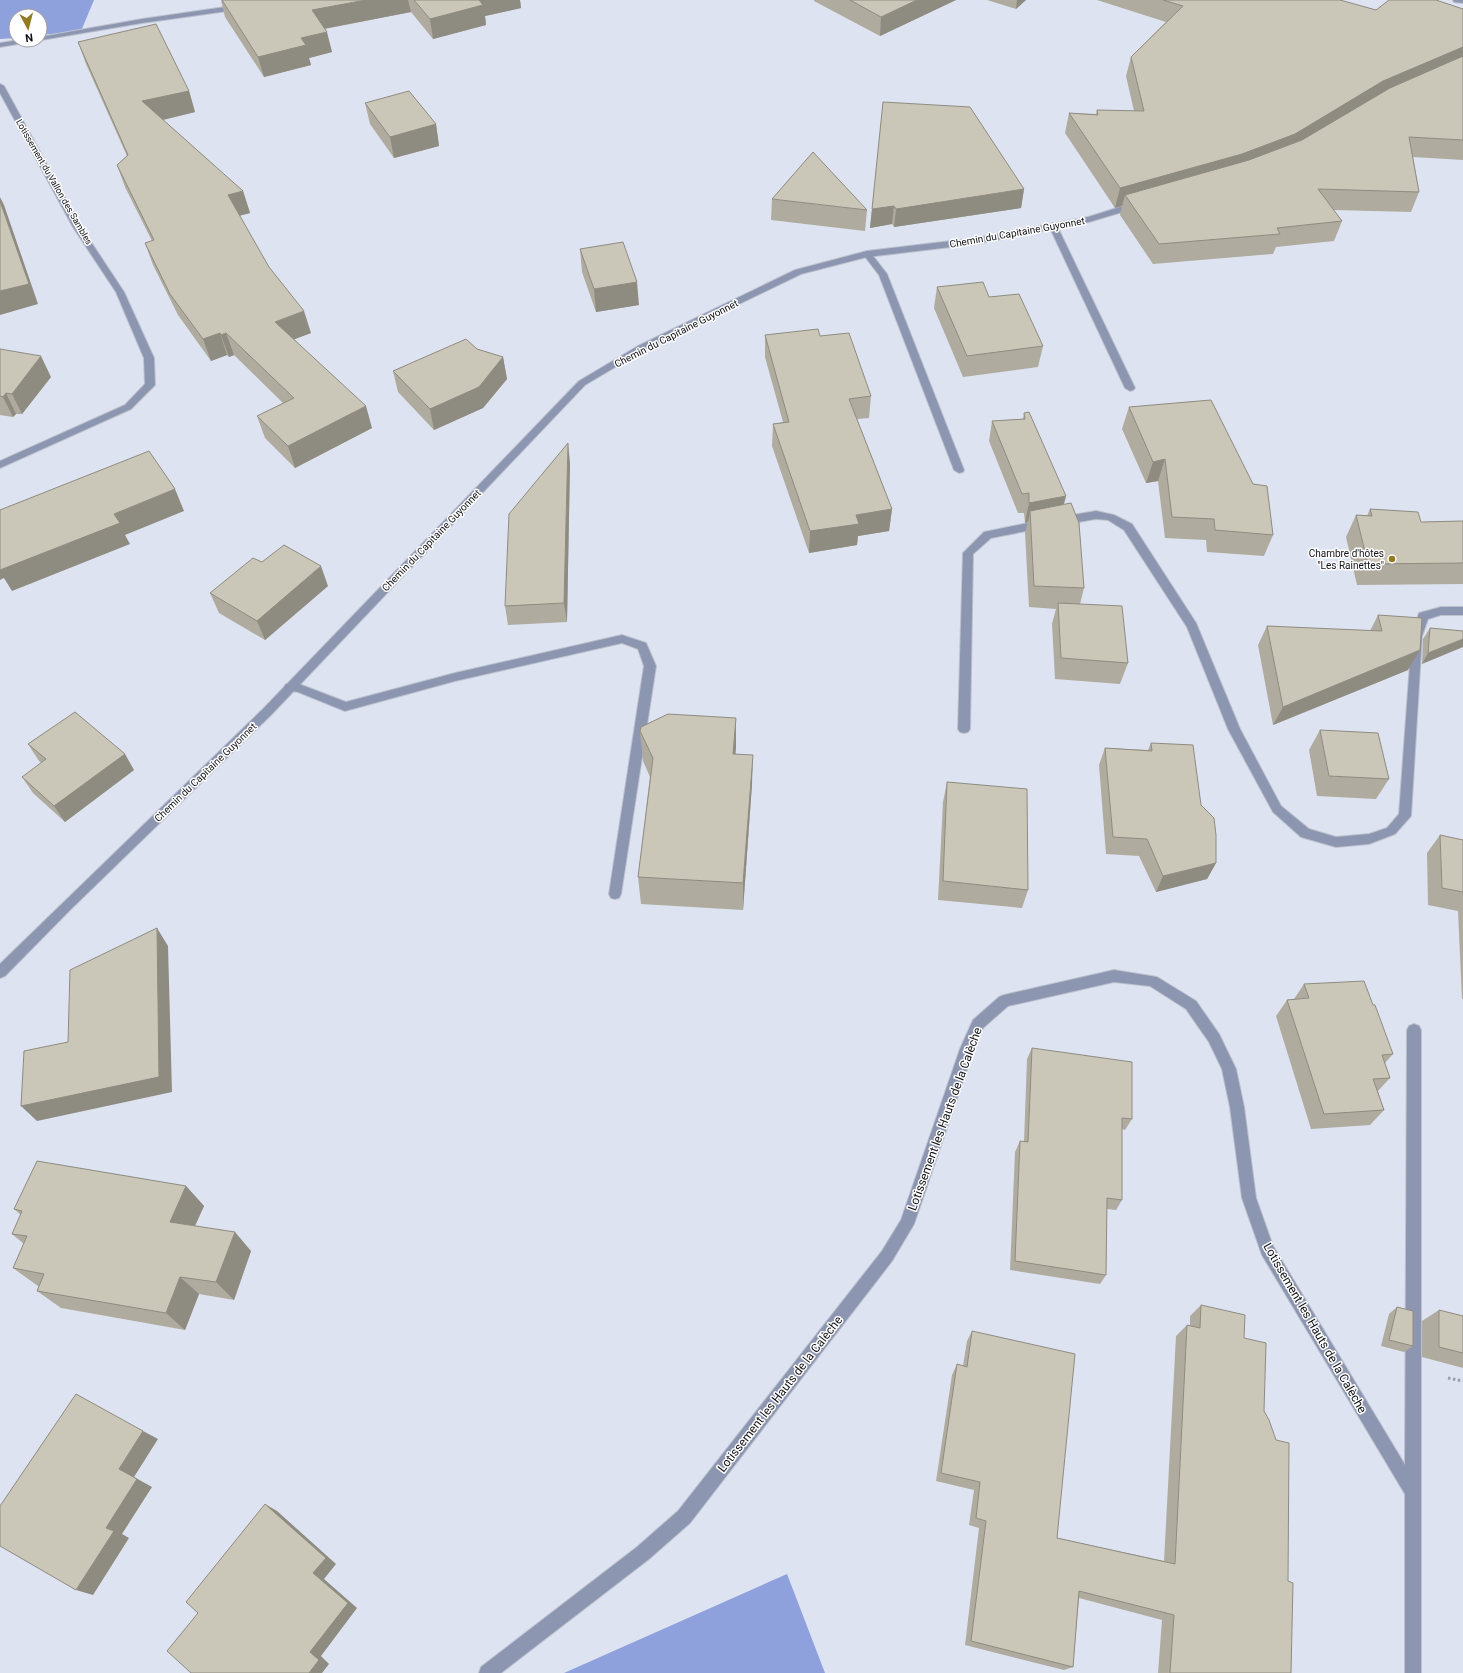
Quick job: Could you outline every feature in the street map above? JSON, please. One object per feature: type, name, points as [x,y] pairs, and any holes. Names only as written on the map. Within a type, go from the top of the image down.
[{"type":"street","points":[[1457,0],[1463,1]]},
{"type":"street","points":[[48,38],[142,21],[248,6]]},
{"type":"street","name":"Lotissement du Vallon des Sambles","points":[[0,86],[77,227],[120,292],[149,358],[150,385],[128,406],[0,465]]},
{"type":"street","name":"Chemin du Capitaine Guyonnet","points":[[0,972],[66,906],[267,712],[582,383],[641,348],[798,272],[867,254],[976,241],[1089,219],[1149,202]]},
{"type":"street","points":[[1053,226],[1130,388]]},
{"type":"street","points":[[867,254],[884,274],[959,470]]},
{"type":"street","points":[[964,729],[968,553],[988,535],[1097,514],[1116,518],[1128,527],[1192,626],[1234,729],[1277,809],[1305,833],[1336,842],[1369,840],[1391,831],[1405,816],[1417,636],[1423,616],[1442,611],[1463,611]]},
{"type":"street","points":[[290,687],[299,688],[345,707],[455,677],[622,639],[642,646],[650,666],[615,894]]},
{"type":"street","name":"Lotissement les Hauts de la Calèche","points":[[487,1673],[643,1553],[684,1517],[887,1256],[907,1224],[967,1050],[978,1024],[1004,1000],[1114,976],[1152,981],[1191,1005],[1214,1038],[1229,1069],[1237,1107],[1249,1198],[1267,1250],[1413,1492]]},
{"type":"street","points":[[1413,1673],[1414,1030]]},
{"type":"shaded area","points":[[0,0],[94,0],[81,31],[48,34],[48,8],[8,8],[8,38],[0,39]]},
{"type":"shaded area","points":[[787,1574],[825,1673],[564,1673]]},
{"type":"building","points":[[222,0],[366,0],[312,10],[327,32],[301,38],[306,45],[258,57]]},
{"type":"building","points":[[414,0],[479,0],[483,5],[430,19]]},
{"type":"building","points":[[850,0],[917,0],[881,17]]},
{"type":"building","points":[[1163,0],[1340,0],[1376,10],[1389,0],[1436,0],[1463,9],[1463,47],[1383,81],[1295,134],[1242,154],[1120,188],[1069,113],[1098,115],[1097,110],[1144,111],[1131,57],[1183,6]]},
{"type":"building","points":[[156,24],[189,91],[142,101],[243,191],[228,195],[269,267],[304,311],[275,322],[366,406],[288,446],[257,416],[294,398],[226,333],[221,335],[220,333],[203,339],[170,294],[145,243],[154,240],[117,165],[128,155],[78,42]]},
{"type":"building","points":[[1463,56],[1463,140],[1409,137],[1419,192],[1318,189],[1342,221],[1277,228],[1280,234],[1159,244],[1125,195],[1249,160],[1302,140],[1390,88]]},
{"type":"building","points":[[409,91],[436,124],[390,137],[365,103]]},
{"type":"building","points":[[883,102],[970,107],[1024,189],[896,209],[894,206],[872,209]]},
{"type":"building","points":[[813,152],[867,210],[772,199]]},
{"type":"building","points":[[0,201],[29,284],[0,291]]},
{"type":"building","points":[[623,242],[637,282],[594,289],[580,249]]},
{"type":"building","points":[[983,282],[989,297],[1019,294],[1043,346],[967,356],[937,287]]},
{"type":"building","points":[[818,329],[820,336],[849,333],[871,396],[849,399],[892,509],[856,515],[859,524],[810,531],[773,424],[789,422],[765,335]]},
{"type":"building","points":[[466,339],[477,349],[503,357],[479,387],[430,409],[393,371]]},
{"type":"building","points":[[0,349],[41,356],[12,394],[6,393],[3,397],[0,396]]},
{"type":"building","points":[[1211,400],[1253,484],[1267,486],[1273,535],[1215,530],[1214,519],[1172,517],[1165,459],[1153,462],[1129,407]]},
{"type":"building","points":[[1029,412],[1066,496],[1029,503],[1029,493],[1022,494],[992,421],[1025,419],[1024,413]]},
{"type":"building","points":[[568,443],[564,603],[505,606],[509,514]]},
{"type":"building","points":[[149,451],[175,489],[114,514],[120,523],[0,570],[0,510]]},
{"type":"building","points":[[1071,503],[1079,523],[1084,588],[1034,586],[1030,511]]},
{"type":"building","points":[[1370,509],[1418,512],[1421,522],[1463,521],[1463,563],[1368,564],[1356,515],[1372,516]]},
{"type":"building","points":[[284,545],[321,566],[257,621],[210,593],[253,558],[262,562]]},
{"type":"building","points":[[1058,603],[1122,606],[1128,663],[1061,658]]},
{"type":"building","points":[[1378,615],[1422,618],[1420,650],[1283,707],[1267,626],[1382,631]]},
{"type":"building","points":[[1430,628],[1463,631],[1463,639],[1428,653]]},
{"type":"building","points":[[75,712],[125,754],[54,806],[22,777],[46,759],[28,744]]},
{"type":"building","points":[[668,714],[736,718],[733,754],[753,755],[743,883],[638,877],[653,758],[640,731],[641,727]]},
{"type":"building","points":[[1320,730],[1378,733],[1389,779],[1329,776]]},
{"type":"building","points":[[1151,743],[1193,745],[1201,805],[1214,818],[1216,835],[1216,863],[1163,876],[1147,839],[1113,837],[1105,748],[1152,751]]},
{"type":"building","points":[[947,782],[1027,789],[1028,890],[943,881]]},
{"type":"building","points":[[1440,835],[1463,840],[1463,892],[1442,888]]},
{"type":"building","points":[[157,928],[159,1077],[21,1106],[24,1051],[68,1042],[70,970]]},
{"type":"building","points":[[1364,981],[1373,1005],[1375,1005],[1393,1054],[1382,1055],[1390,1078],[1373,1079],[1384,1110],[1324,1114],[1287,1000],[1309,998],[1304,984]]},
{"type":"building","points":[[1032,1048],[1132,1062],[1132,1119],[1122,1118],[1122,1200],[1107,1198],[1106,1275],[1015,1261],[1020,1141],[1028,1142]]},
{"type":"building","points":[[37,1161],[186,1186],[170,1222],[235,1232],[216,1282],[180,1277],[166,1313],[37,1291],[44,1274],[13,1268],[27,1236],[12,1234],[22,1211],[14,1209]]},
{"type":"building","points":[[1201,1305],[1245,1315],[1244,1338],[1266,1343],[1264,1411],[1276,1440],[1289,1443],[1288,1581],[1293,1583],[1291,1673],[1170,1673],[1174,1615],[1079,1591],[1073,1667],[971,1641],[986,1521],[976,1518],[980,1482],[941,1473],[957,1364],[967,1367],[972,1331],[1075,1354],[1057,1538],[1175,1564],[1187,1325],[1200,1328]]},
{"type":"building","points":[[1397,1307],[1413,1311],[1413,1346],[1389,1340]]},
{"type":"building","points":[[1439,1310],[1463,1316],[1463,1353],[1439,1347]]},
{"type":"building","points":[[76,1394],[143,1431],[119,1469],[137,1479],[106,1528],[114,1531],[76,1590],[0,1546],[0,1506]]},
{"type":"building","points":[[265,1504],[326,1558],[313,1573],[348,1603],[310,1652],[319,1660],[309,1673],[191,1673],[167,1651],[198,1613],[186,1602]]},
{"type":"place","name":"Chambre d'hôtes \"Les Rainettes\"","points":[[1392,559]]}]
